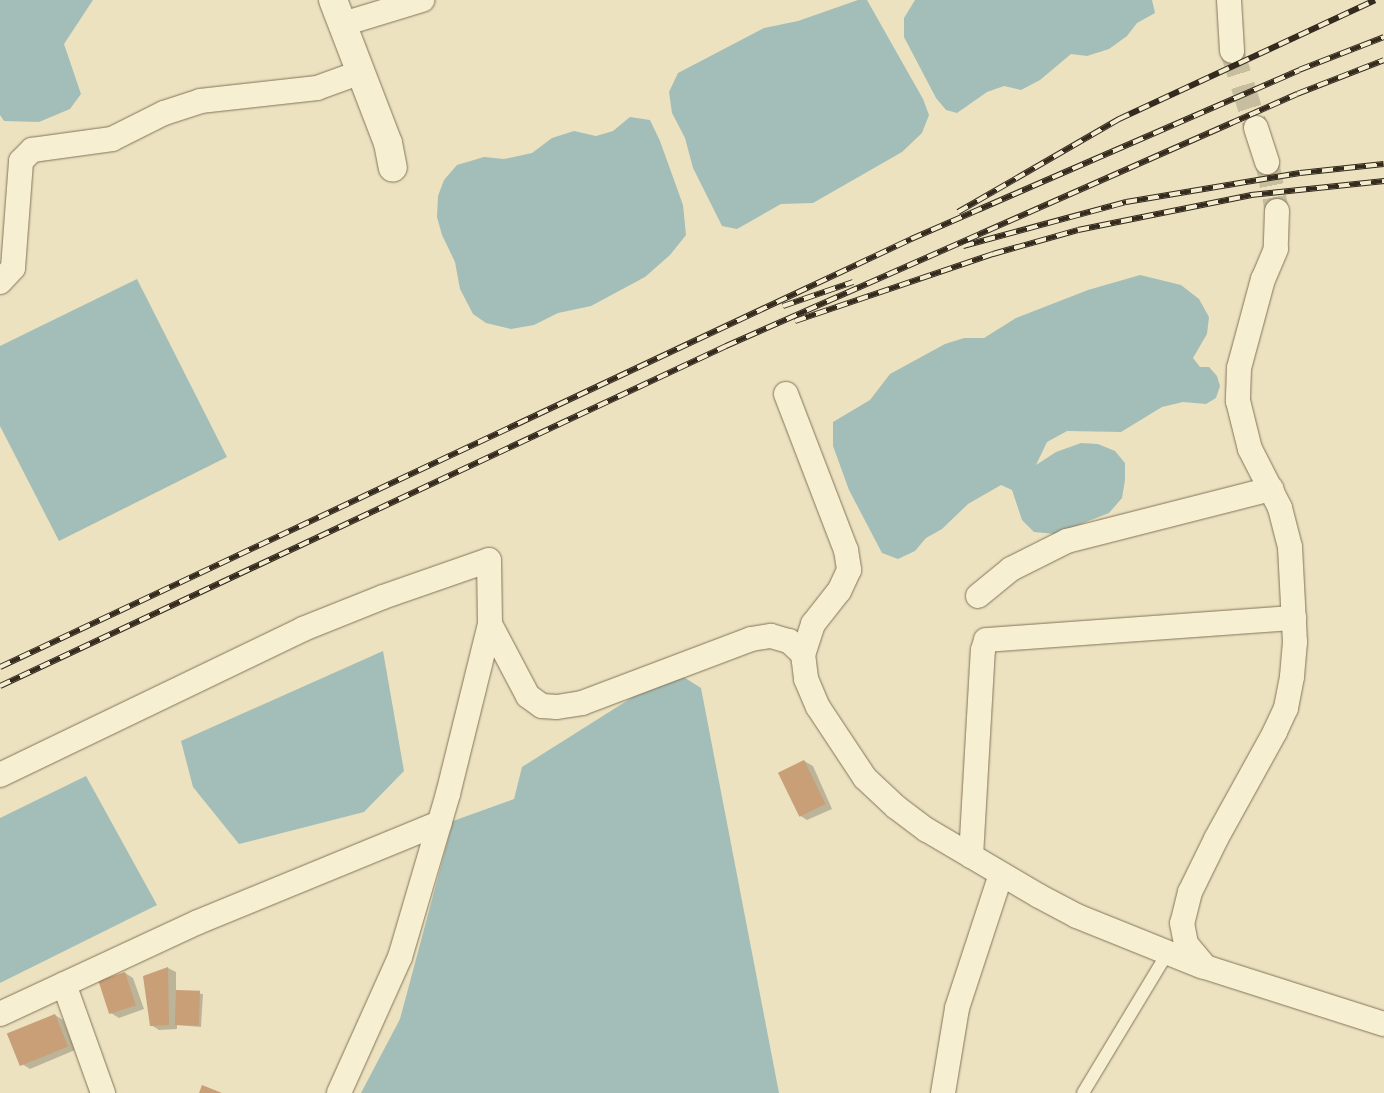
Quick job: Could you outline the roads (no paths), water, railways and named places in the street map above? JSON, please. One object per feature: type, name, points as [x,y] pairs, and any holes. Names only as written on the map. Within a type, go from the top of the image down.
[{"type":"street","points":[[393,168],[388,143],[350,77],[338,12],[422,0]]},
{"type":"street","points":[[1229,0],[1232,51]]},
{"type":"street","points":[[0,282],[13,268],[21,161],[32,150],[112,140],[164,113],[200,100],[350,77]]},
{"type":"street","points":[[1256,128],[1266,162]]},
{"type":"street","points":[[1205,967],[1186,944],[1182,923],[1199,874],[1286,708],[1292,677],[1294,618],[1290,547],[1280,508],[1250,449],[1238,401],[1240,368],[1263,279],[1276,249],[1277,211]]},
{"type":"street","points":[[786,394],[846,550],[849,570],[839,591],[813,624],[803,654],[806,679],[818,707],[866,778],[896,807],[971,856],[1077,916],[1205,967],[1384,1024]]},
{"type":"street","points":[[978,596],[1011,569],[1067,541],[1270,489]]},
{"type":"street","points":[[0,775],[303,629],[383,596],[489,560],[490,624],[439,823],[400,957],[339,1093]]},
{"type":"street","points":[[971,856],[983,650],[986,640],[1294,618]]},
{"type":"street","points":[[490,624],[528,696],[542,706],[558,707],[582,702],[751,639],[771,636],[789,641],[803,654]]},
{"type":"street","points":[[0,1014],[198,922],[439,823]]},
{"type":"street","points":[[943,1093],[958,1008],[1001,874]]},
{"type":"street","points":[[64,984],[103,1093]]},
{"type":"lane","points":[[1083,1093],[1168,952]]},
{"type":"water","points":[[0,0],[93,0],[64,44],[81,94],[70,109],[39,122],[4,121],[0,115]]},
{"type":"water","points":[[858,0],[867,0],[923,99],[929,115],[922,133],[902,152],[813,203],[781,204],[737,229],[722,226],[693,168],[685,138],[672,113],[669,92],[678,73],[764,28],[798,21]]},
{"type":"water","points":[[915,0],[1152,0],[1155,13],[1137,23],[1127,36],[1109,49],[1087,56],[1071,54],[1040,80],[1021,90],[1004,86],[987,92],[957,113],[946,110],[936,98],[904,37],[904,18]]},
{"type":"water","points":[[630,117],[650,120],[660,141],[683,205],[686,235],[670,255],[645,277],[591,306],[558,313],[534,325],[511,329],[486,323],[473,314],[460,289],[455,262],[442,235],[437,217],[438,196],[444,180],[457,165],[484,157],[504,159],[532,153],[552,138],[574,131],[596,136],[613,131]]},
{"type":"water","points":[[1140,275],[1181,285],[1199,299],[1209,317],[1207,334],[1193,358],[1200,367],[1209,367],[1217,376],[1220,386],[1216,398],[1206,404],[1183,402],[1162,407],[1121,432],[1067,431],[1047,442],[1036,465],[1056,452],[1081,443],[1098,444],[1115,451],[1125,463],[1125,480],[1122,498],[1109,513],[1055,534],[1034,532],[1022,520],[1012,490],[1001,485],[968,504],[942,529],[926,538],[915,551],[898,559],[882,553],[849,490],[833,446],[833,422],[870,400],[890,374],[945,344],[964,338],[984,338],[1016,318],[1088,290]]},
{"type":"water","points":[[137,279],[227,457],[59,541],[0,426],[0,346]]},
{"type":"water","points":[[383,651],[404,771],[364,812],[239,844],[193,787],[181,741]]},
{"type":"water","points":[[674,671],[701,688],[779,1093],[361,1093],[400,1019],[453,821],[514,799],[522,767]]},
{"type":"water","points":[[86,776],[157,905],[0,983],[0,818]]},
{"type":"tunnel","points":[[1232,51],[1256,128]]},
{"type":"tunnel","points":[[1267,162],[1277,211]]},
{"type":"railway","points":[[958,212],[1119,119],[1375,0]]},
{"type":"railway","points":[[0,667],[911,239],[1299,70],[1384,37]]},
{"type":"railway","points":[[0,686],[726,346],[1297,94],[1384,60]]},
{"type":"railway","points":[[963,246],[1126,202],[1300,173],[1384,164]]},
{"type":"railway","points":[[795,321],[993,254],[1078,230],[1251,195],[1384,181]]},
{"type":"railway","points":[[783,306],[853,282]]}]
